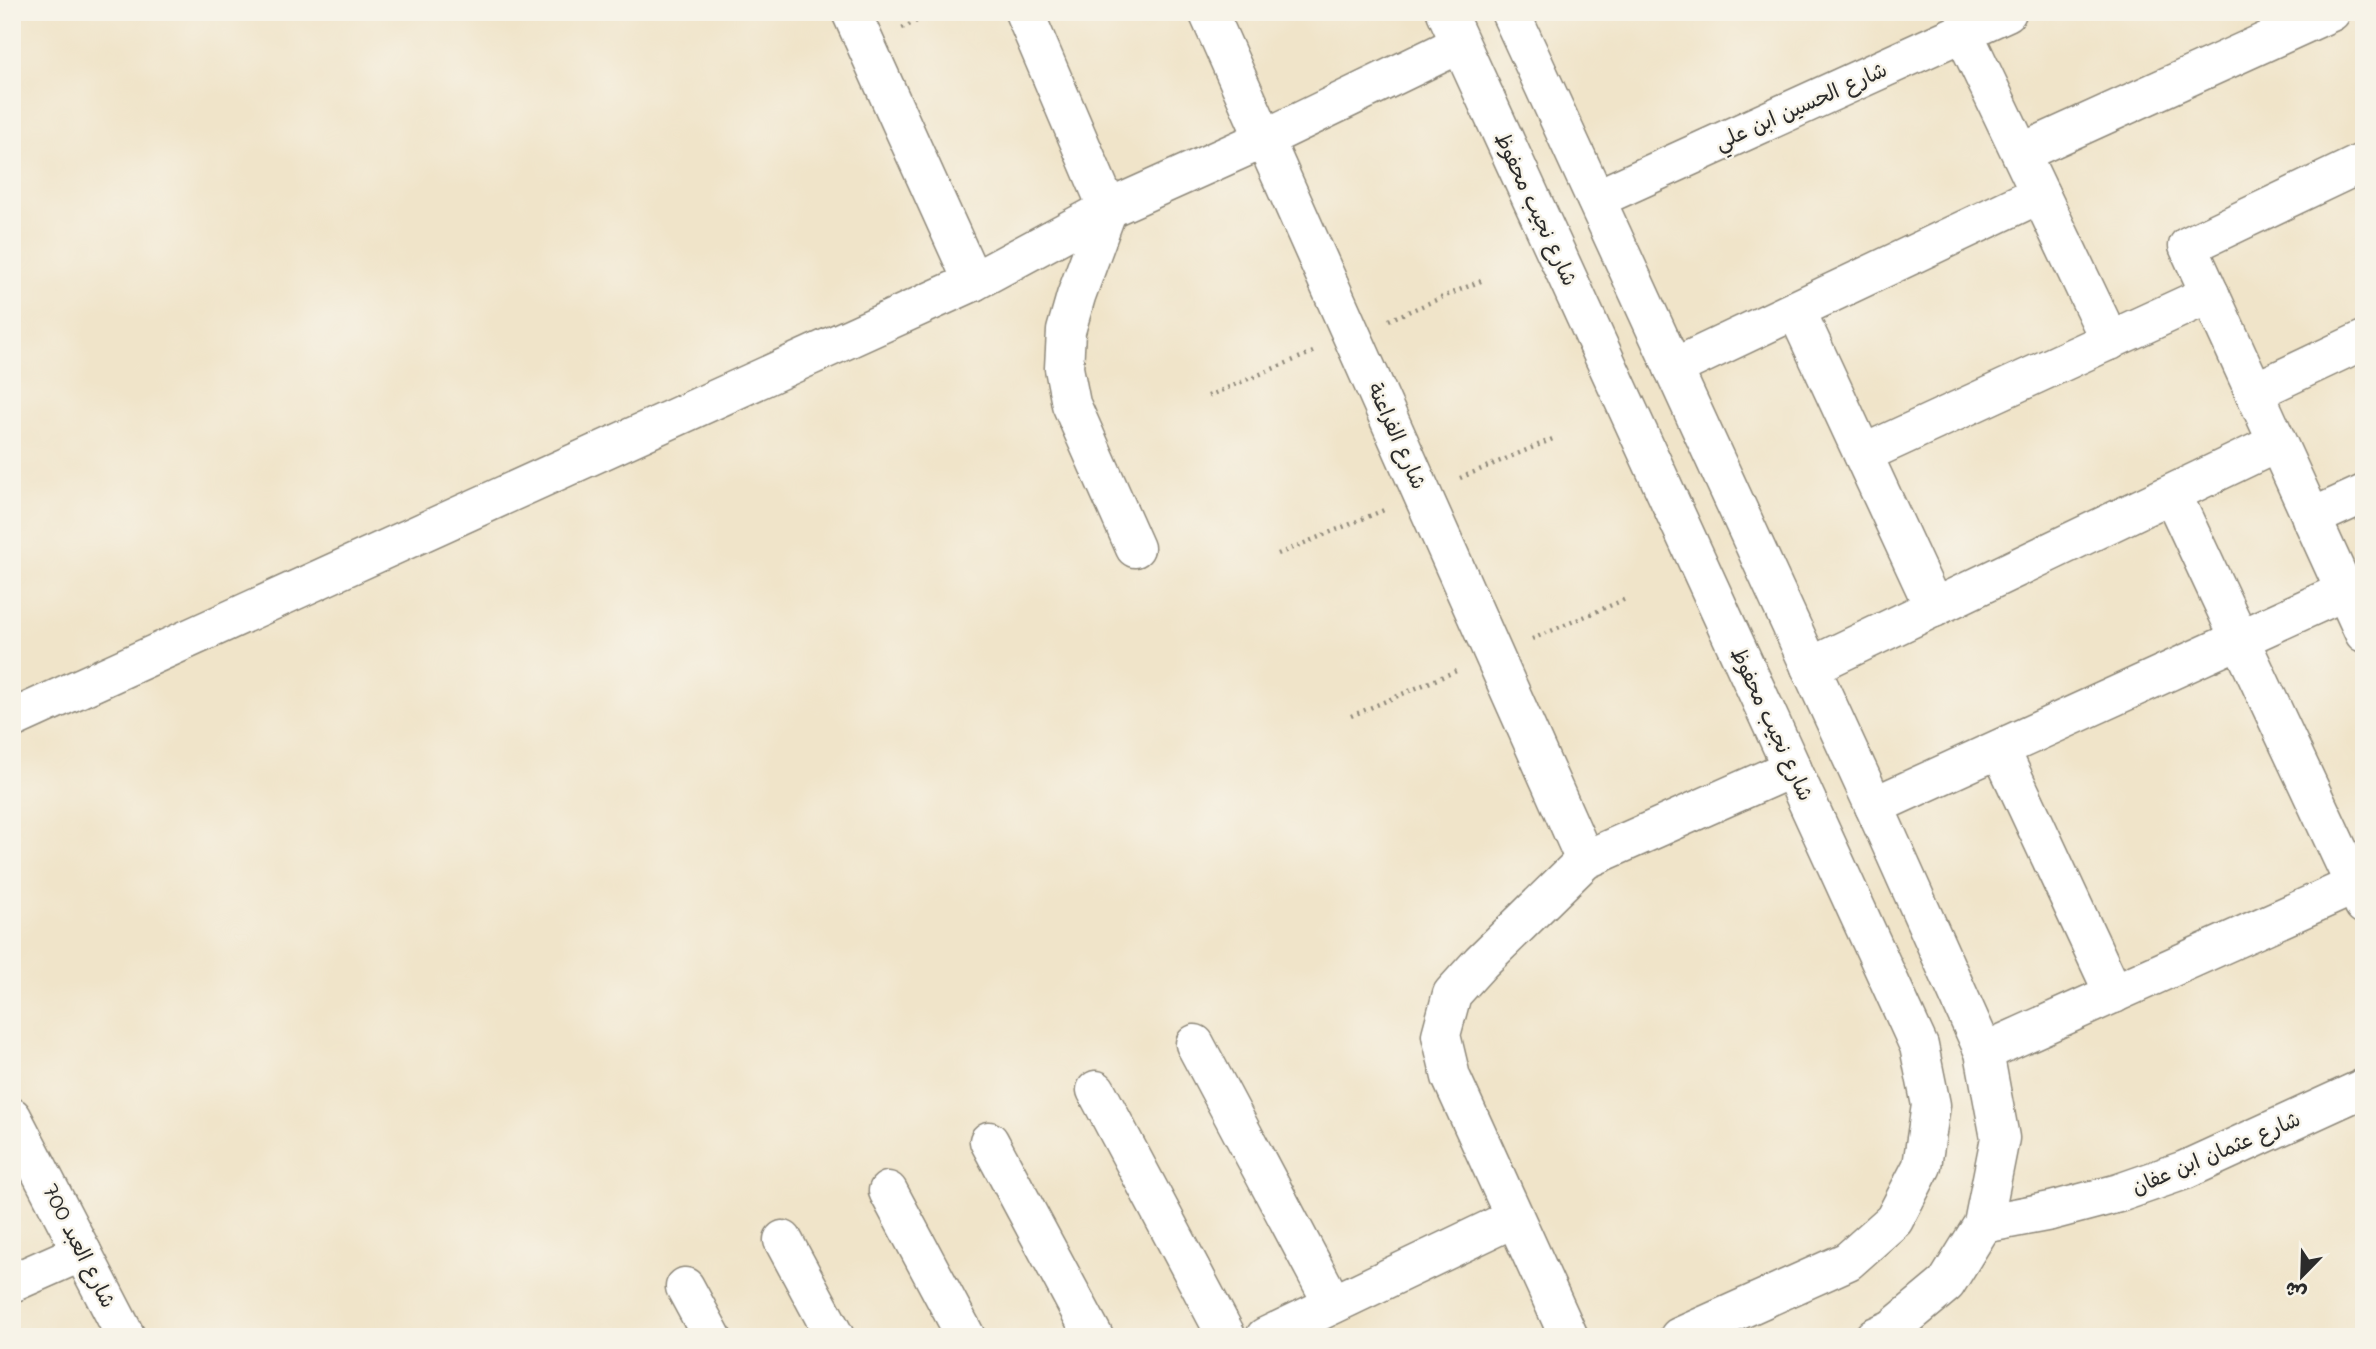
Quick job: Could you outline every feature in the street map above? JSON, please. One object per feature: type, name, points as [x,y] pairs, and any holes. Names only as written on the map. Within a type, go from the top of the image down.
[{"type":"street","points":[[851,12],[973,282]]},
{"type":"street","points":[[1024,12],[1108,209],[1066,331],[1064,368],[1071,404],[1136,548]]},
{"type":"street","name":"شارع الفراعنة","points":[[1208,12],[1585,860]]},
{"type":"street","points":[[1510,12],[1984,1052],[2000,1138],[1983,1224],[1946,1284],[1892,1329],[1874,1337]]},
{"type":"street","name":"شارع الحسين ابن علي","points":[[1596,199],[2007,12]]},
{"type":"street","points":[[2021,153],[2331,12]]},
{"type":"street","points":[[12,719],[973,282],[1108,209],[1266,138],[1453,28]]},
{"type":"street","name":"شارع نجيب محفوظ","points":[[1453,28],[1919,1046],[1931,1105],[1923,1166],[1894,1220],[1848,1261],[1679,1337]]},
{"type":"street","points":[[1963,32],[2110,341]]},
{"type":"street","points":[[2364,162],[2188,246],[2364,633]]},
{"type":"street","points":[[1673,368],[2040,194]]},
{"type":"street","points":[[1863,454],[2210,294]]},
{"type":"street","points":[[1796,310],[1934,608]]},
{"type":"street","points":[[2254,392],[2364,340]]},
{"type":"street","points":[[1810,667],[2277,443]]},
{"type":"street","points":[[1984,1052],[2114,994],[2359,895],[2172,494]]},
{"type":"street","points":[[2311,518],[2364,494]]},
{"type":"street","points":[[1874,806],[2345,591]]},
{"type":"street","points":[[2000,749],[2114,994]]},
{"type":"street","points":[[1569,1337],[1451,1077],[1441,1035],[1452,994],[1585,860],[1792,768]]},
{"type":"street","points":[[1195,1044],[1333,1304]]},
{"type":"street","name":"شارع عثمان ابن عفان","points":[[1983,1224],[2119,1194],[2185,1170],[2364,1088]]},
{"type":"street","points":[[1096,1090],[1227,1337]]},
{"type":"street","name":"شارع العبد 700","points":[[12,1117],[126,1337]]},
{"type":"street","points":[[989,1141],[1094,1337]]},
{"type":"street","points":[[888,1191],[966,1337]]},
{"type":"street","points":[[1265,1337],[1514,1218]]},
{"type":"street","points":[[783,1240],[835,1337]]},
{"type":"street","points":[[12,1283],[82,1252]]},
{"type":"street","points":[[685,1287],[712,1337]]}]
